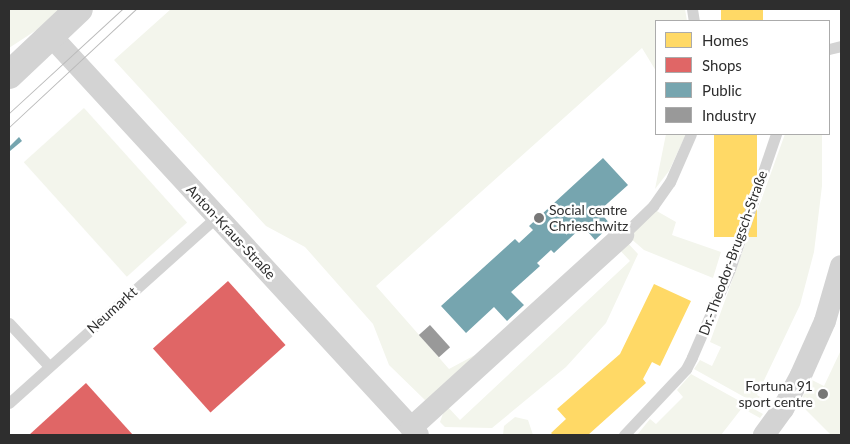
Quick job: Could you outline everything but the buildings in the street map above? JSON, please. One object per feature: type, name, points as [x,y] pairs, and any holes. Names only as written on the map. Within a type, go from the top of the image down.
[{"type":"street","points":[[9,75],[79,9]]},
{"type":"street","name":"Anton-Kraus-Straße","points":[[51,36],[415,431],[622,235]]},
{"type":"street","points":[[764,435],[783,409],[801,374],[825,321],[841,266]]},
{"type":"lane","name":"Anton-Kraus-Straße","points":[[622,235],[652,206],[670,182],[691,135]]},
{"type":"lane","name":"Dr.-Theodor-Brugsch-Straße","points":[[624,435],[686,369],[692,358],[730,269],[776,135]]},
{"type":"lane","name":"Neumarkt","points":[[9,403],[216,217]]},
{"type":"lane","points":[[9,322],[49,366]]},
{"type":"shaded area","points":[[9,9],[60,9],[38,29],[9,48]]},
{"type":"shaded area","points":[[171,9],[685,9],[687,20],[655,20],[655,69],[642,48],[376,286],[449,369],[475,355],[427,402],[389,365],[373,324],[305,247],[266,226],[114,60]]},
{"type":"shaded area","points":[[84,108],[187,222],[127,277],[24,162]]},
{"type":"shaded area","points":[[666,135],[686,135],[669,171],[655,189]]},
{"type":"shaded area","points":[[785,135],[822,135],[822,186],[814,252],[800,305],[757,395],[771,403],[766,409],[694,369],[700,360],[712,366],[721,347],[710,342]]},
{"type":"shaded area","points":[[655,210],[676,222],[672,235],[721,252],[713,278],[644,250],[629,237]]},
{"type":"shaded area","points":[[625,240],[638,254],[606,323],[566,367],[492,428],[445,427],[440,422],[446,405],[460,420],[630,261],[617,247]]},
{"type":"shaded area","name":"Fortuna 91 sport centre","points":[[841,350],[841,435],[831,435],[799,403],[812,380],[824,386]]},
{"type":"shaded area","points":[[691,374],[763,414],[760,418],[742,408],[721,435],[637,435],[650,419],[656,424],[683,397],[677,390]]},
{"type":"shaded area","points":[[515,417],[528,420],[533,435],[503,435],[504,426]]},
{"type":"tram line","points":[[9,113],[122,9]]},
{"type":"tram line","points":[[9,127],[136,9]]},
{"type":"place","name":"Social centre Chrieschwitz","points":[[539,218]]},
{"type":"place","name":"Fortuna 91 sport centre","points":[[823,394]]}]
